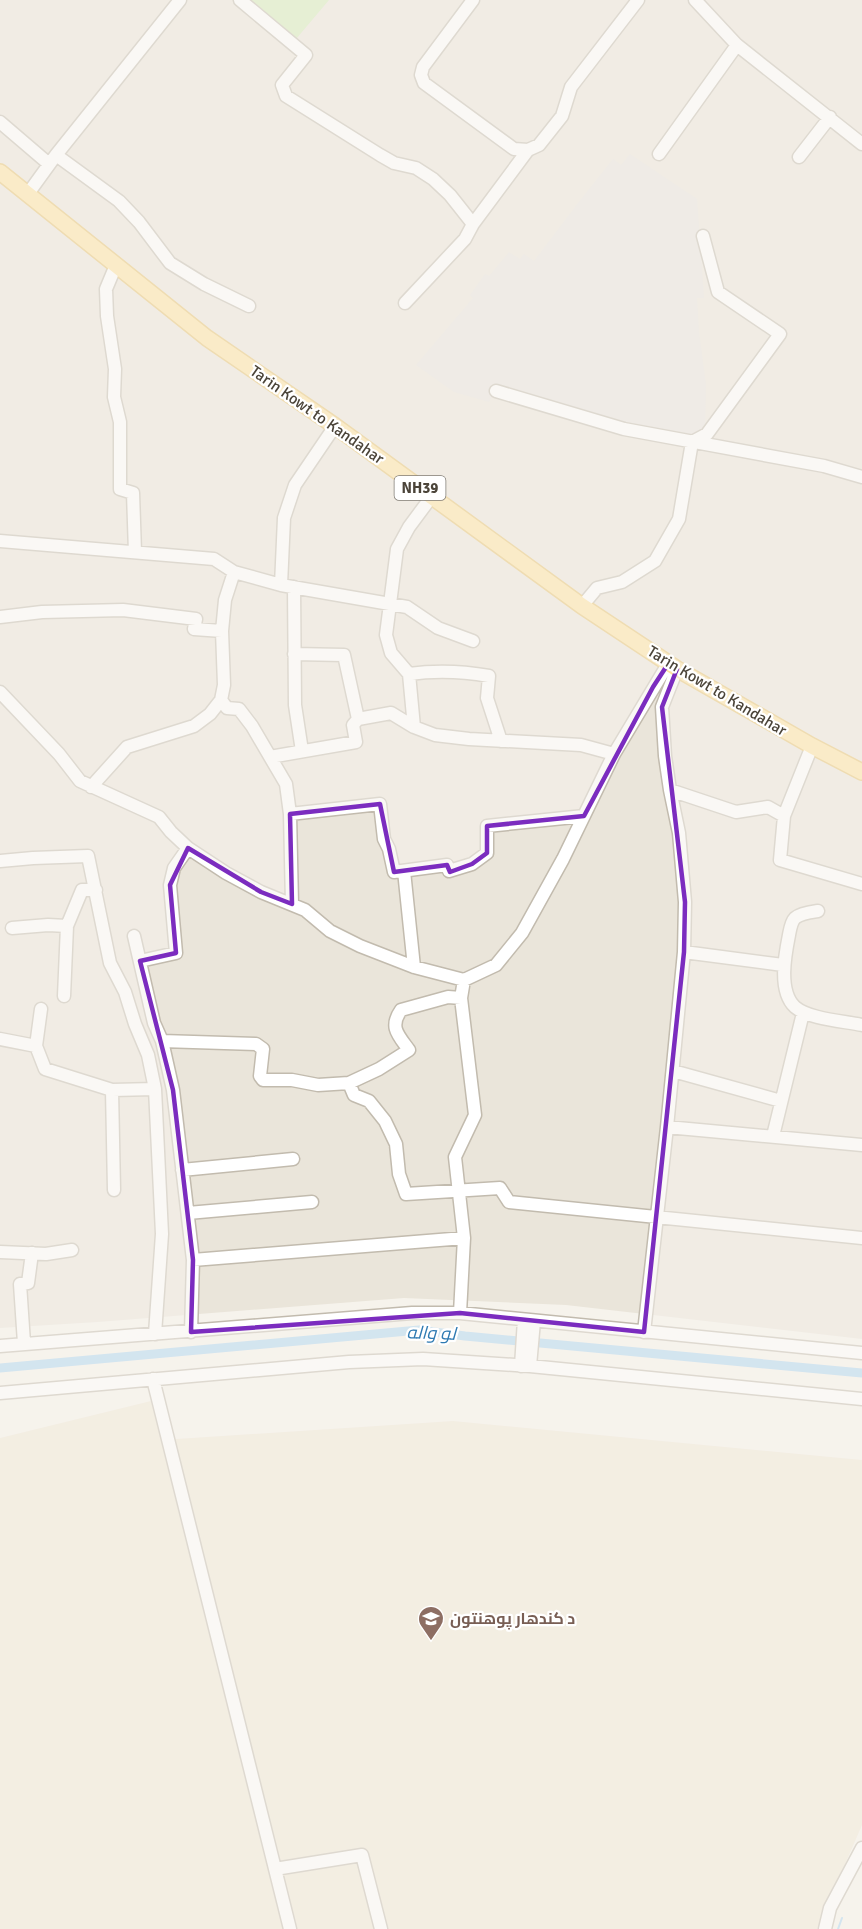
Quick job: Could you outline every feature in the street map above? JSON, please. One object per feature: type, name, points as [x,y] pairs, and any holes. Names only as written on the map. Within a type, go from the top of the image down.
[{"type":"main road","name":"Tarin Kowt to Kandahar","points":[[0,172],[207,338],[335,426],[582,606],[673,666],[813,747],[862,772]]},
{"type":"street","points":[[27,195],[52,159],[180,0]]},
{"type":"street","points":[[240,0],[306,55],[282,85],[286,96],[394,163],[416,168],[433,178],[473,224]]},
{"type":"street","points":[[473,0],[423,67],[421,75],[424,82],[514,149],[528,150],[539,145],[562,116],[571,87],[638,0]]},
{"type":"street","points":[[695,0],[737,45],[862,144]]},
{"type":"street","points":[[659,154],[737,45]]},
{"type":"street","points":[[799,157],[830,117]]},
{"type":"street","points":[[0,122],[52,159],[119,201],[139,222],[170,263],[204,284],[249,306]]},
{"type":"street","points":[[405,303],[465,239],[473,224],[528,150]]},
{"type":"street","points":[[692,442],[707,434],[780,334],[718,292],[703,236]]},
{"type":"street","points":[[116,265],[106,289],[107,316],[115,369],[114,398],[120,422],[120,489],[133,493],[135,552]]},
{"type":"street","points":[[496,391],[624,429],[824,466],[862,477]]},
{"type":"street","points":[[302,751],[295,705],[294,654],[284,518],[295,485],[335,426]]},
{"type":"street","points":[[582,606],[597,588],[622,582],[655,561],[679,519],[692,442]]},
{"type":"street","points":[[414,727],[409,674],[391,653],[386,634],[397,549],[409,527],[432,496]]},
{"type":"street","points":[[0,541],[214,559],[234,572],[288,586],[407,607],[438,628],[473,641]]},
{"type":"street","points":[[224,704],[222,631],[225,600],[234,572]]},
{"type":"street","points":[[0,617],[42,612],[123,610],[196,619],[194,629],[222,631]]},
{"type":"street","points":[[294,654],[344,655],[358,719]]},
{"type":"street","points":[[0,692],[59,754],[80,781],[159,817],[188,848],[226,873],[261,892],[305,910],[330,932],[360,946],[414,967],[464,980],[496,965],[522,933],[563,859],[614,754],[673,666]]},
{"type":"street","points":[[644,1332],[684,952],[685,902],[679,833],[670,790],[662,707],[673,666]]},
{"type":"street","points":[[409,674],[434,670],[489,676],[487,698],[501,741]]},
{"type":"street","points":[[224,704],[239,709],[252,726],[286,784],[290,814],[292,904]]},
{"type":"street","points":[[91,787],[127,747],[194,726],[224,704]]},
{"type":"street","points":[[270,757],[356,742],[353,725],[358,719],[390,713],[414,727],[435,735],[581,745],[614,754]]},
{"type":"street","points":[[813,747],[784,816],[780,860],[862,884]]},
{"type":"street","points":[[670,790],[736,813],[768,807],[784,816]]},
{"type":"street","points":[[290,814],[380,804],[384,839],[389,849],[394,872],[447,865],[449,871],[472,864],[487,853],[487,826],[584,816]]},
{"type":"street","points":[[140,961],[176,953],[170,885],[174,868],[188,848]]},
{"type":"street","points":[[0,861],[88,856],[110,963],[125,992],[148,1055],[155,1089],[162,1234],[155,1334]]},
{"type":"street","points":[[404,871],[414,967]]},
{"type":"street","points":[[64,996],[67,926],[82,890],[96,890]]},
{"type":"street","points":[[818,911],[795,918],[791,925],[783,965],[788,993],[793,1004],[803,1013],[862,1025]]},
{"type":"street","points":[[12,928],[67,926]]},
{"type":"street","points":[[134,936],[154,1023],[162,1041],[173,1090],[193,1260],[191,1332]]},
{"type":"street","points":[[684,952],[783,965]]},
{"type":"street","points":[[460,1313],[464,1238],[455,1157],[475,1115],[461,998],[464,980]]},
{"type":"street","points":[[162,1041],[256,1044],[263,1049],[260,1077],[263,1080],[292,1080],[318,1086],[349,1083],[379,1070],[409,1050],[396,1033],[395,1019],[400,1010],[448,997],[461,998]]},
{"type":"street","points":[[40,1009],[36,1046],[45,1069],[112,1090],[155,1089]]},
{"type":"street","points":[[773,1136],[803,1013]]},
{"type":"street","points":[[0,1039],[36,1046]]},
{"type":"street","points":[[673,1071],[782,1101]]},
{"type":"street","points":[[349,1083],[354,1095],[369,1101],[385,1121],[396,1144],[399,1174],[406,1194],[500,1188],[509,1202],[862,1238]]},
{"type":"street","points":[[112,1090],[114,1190]]},
{"type":"street","points":[[667,1127],[862,1145]]},
{"type":"street","points":[[182,1170],[293,1159]]},
{"type":"street","points":[[188,1213],[312,1202]]},
{"type":"street","points":[[193,1260],[464,1238]]},
{"type":"street","points":[[0,1252],[46,1254],[72,1250]]},
{"type":"street","points":[[24,1343],[20,1284],[28,1283],[32,1253]]},
{"type":"street","points":[[0,1346],[412,1313],[460,1313],[862,1353]]},
{"type":"street","points":[[525,1366],[529,1320]]},
{"type":"street","points":[[0,1393],[349,1362],[423,1359],[525,1366],[862,1399]]},
{"type":"street","points":[[153,1379],[290,1929]]},
{"type":"street","points":[[825,1929],[830,1908],[862,1848]]},
{"type":"street","points":[[275,1869],[362,1855],[381,1929]]},
{"type":"highlighted area","points":[[668,664],[677,669],[662,707],[685,902],[684,952],[644,1332],[460,1313],[191,1332],[193,1260],[173,1090],[140,961],[176,953],[170,885],[188,848],[261,892],[292,904],[290,814],[380,804],[394,872],[447,865],[450,872],[472,864],[487,853],[487,826],[584,816],[653,687]]},
{"type":"shaded area","points":[[0,0],[862,0],[862,1339],[566,1305],[404,1298],[0,1328]]},
{"type":"shaded area","points":[[630,154],[697,199],[704,298],[697,298],[706,385],[705,432],[695,438],[658,433],[496,388],[489,402],[454,392],[416,365],[473,298],[470,295],[485,274],[489,276],[509,252],[520,259],[524,254],[534,261],[613,159],[621,165]]},
{"type":"shaded area","name":"د کندهار پوهنتون","points":[[151,1401],[161,1440],[453,1421],[862,1460],[862,1825],[817,1929],[0,1929],[0,1438]]},
{"type":"green space","points":[[246,0],[329,0],[296,39]]},
{"type":"waterway","name":"لو واله","points":[[0,1368],[419,1330],[862,1373]]},
{"type":"waterway","points":[[838,1929],[842,1918]]},
{"type":"place","name":"د کندهار پوهنتون","points":[[431,1642]]}]
